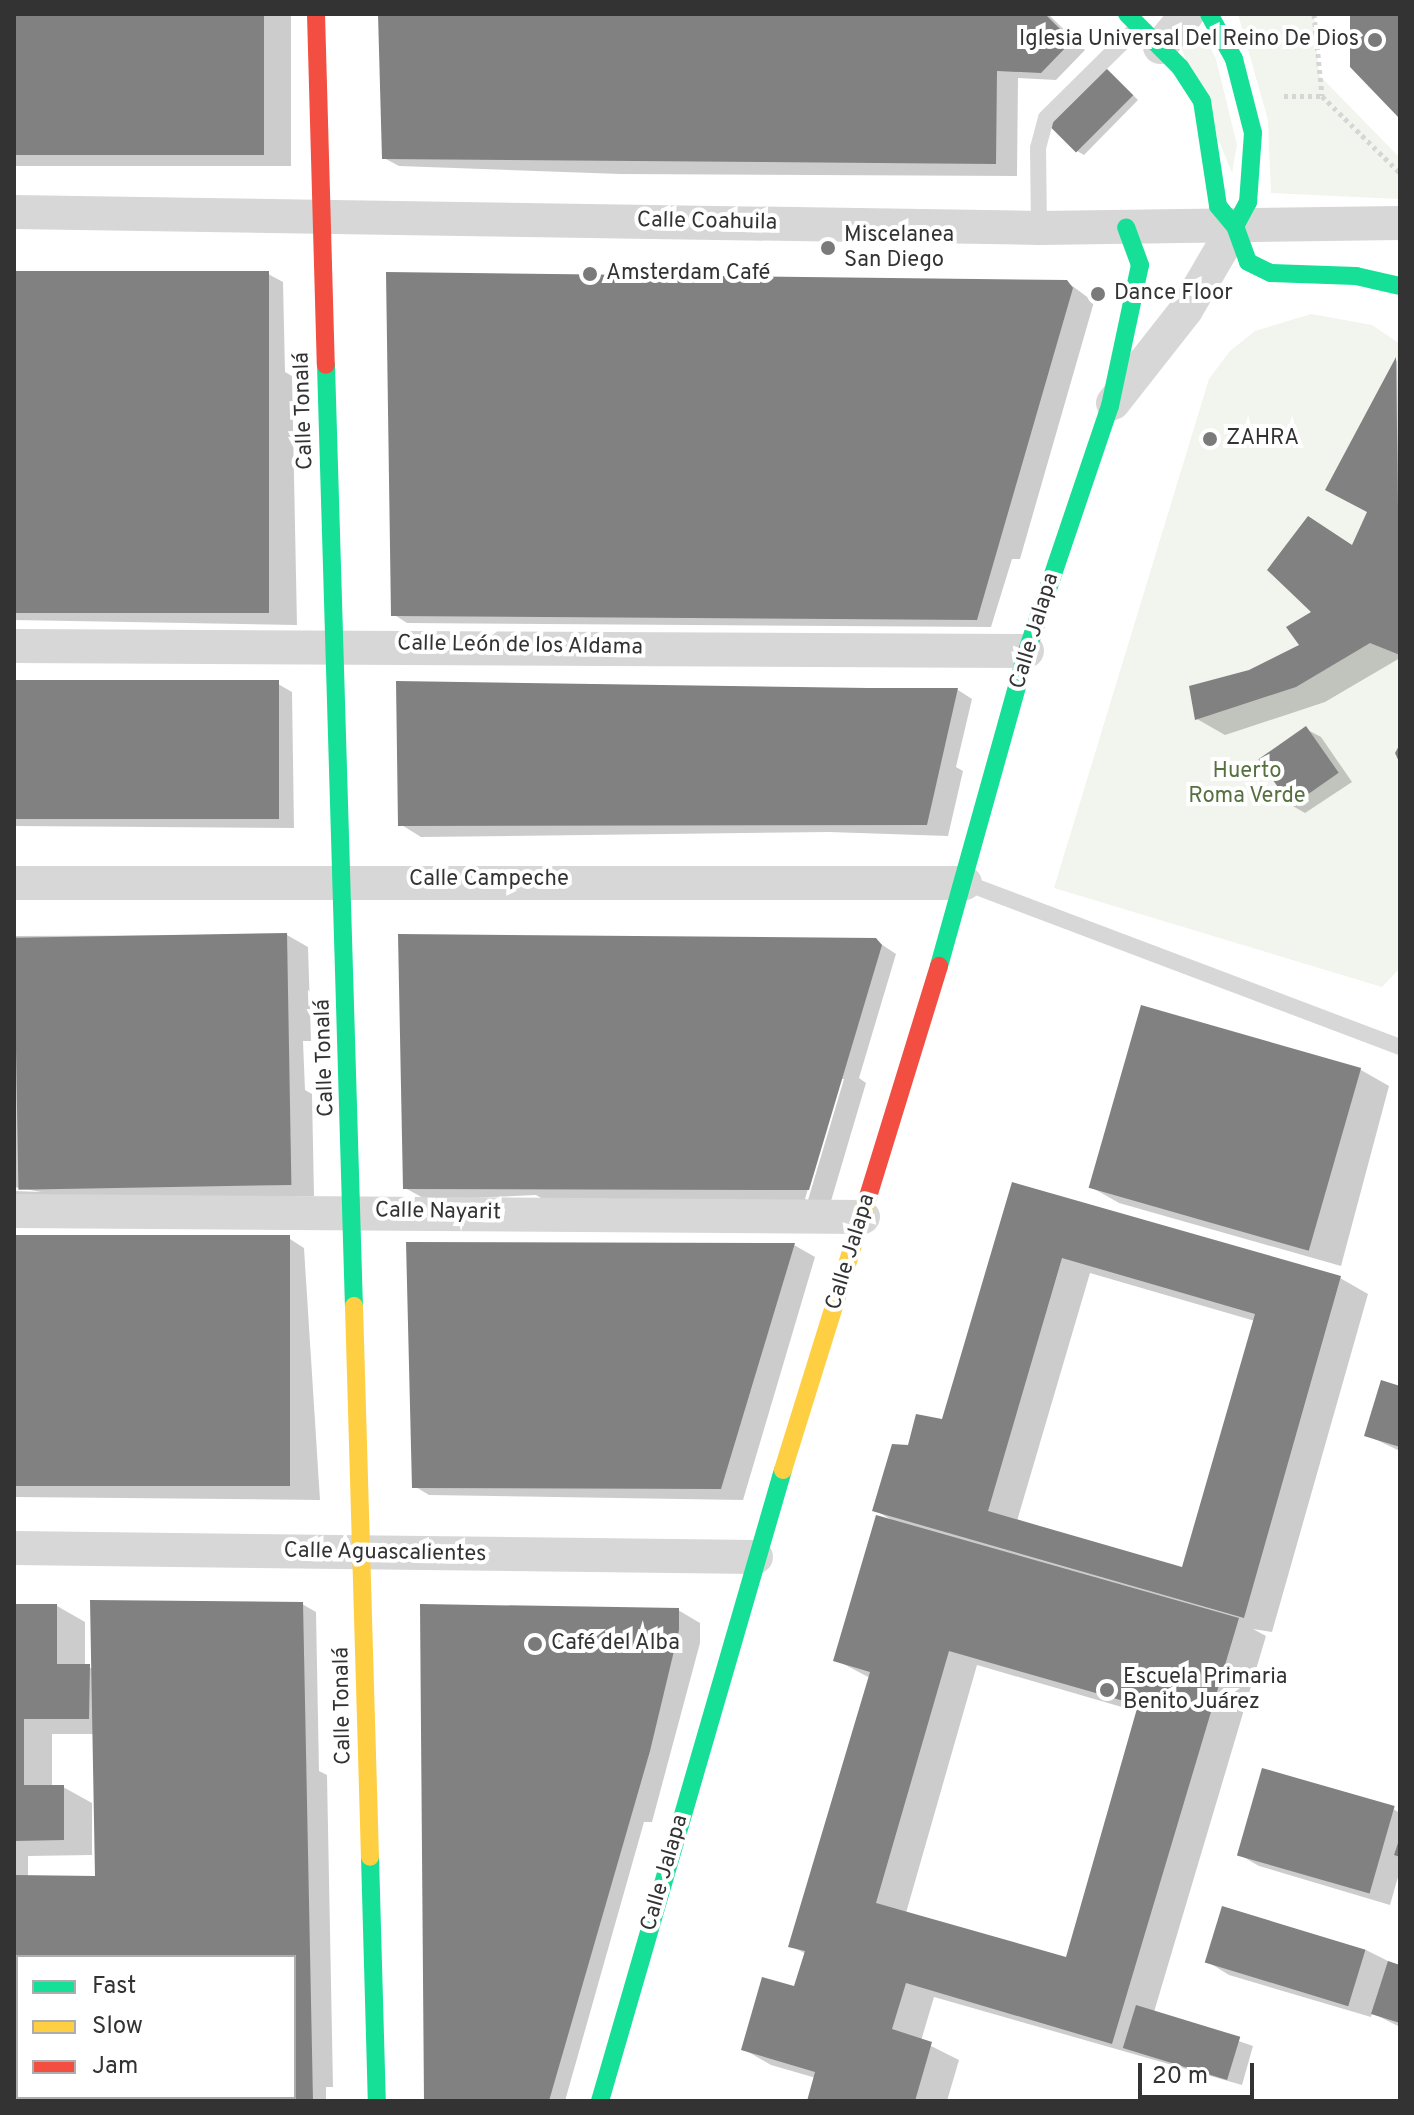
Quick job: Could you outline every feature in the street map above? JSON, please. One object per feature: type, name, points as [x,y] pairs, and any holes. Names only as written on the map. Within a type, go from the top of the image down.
[{"type":"street","name":"Calle Tonalá","points":[[316,14],[320,215],[355,1211],[377,2101]]},
{"type":"street","points":[[1187,14],[1142,29],[1202,101],[1218,206],[1235,226],[1248,262],[1271,273],[1356,276],[1400,286]]},
{"type":"street","points":[[1209,14],[1234,59],[1253,133],[1248,202],[1235,226]]},
{"type":"street","name":"Calle Coahuila","points":[[14,212],[1039,228],[1400,223]]},
{"type":"street","name":"Calle Jalapa","points":[[1110,406],[1186,310],[1235,226]]},
{"type":"street","name":"Calle Jalapa","points":[[600,2101],[756,1557],[965,883],[1027,651],[1110,406],[1140,265],[1126,227]]},
{"type":"street","name":"Calle León de los Aldama","points":[[14,646],[336,644],[1027,651]]},
{"type":"street","name":"Calle Campeche","points":[[14,883],[342,880],[965,883]]},
{"type":"street","name":"Calle Nayarit","points":[[14,1211],[355,1211],[863,1217]]},
{"type":"street","name":"Calle Aguascalientes","points":[[14,1548],[756,1557]]},
{"type":"lane","points":[[1039,228],[1038,148],[1046,118],[1142,29]]},
{"type":"lane","points":[[965,883],[1400,1047]]},
{"type":"path","points":[[1314,14],[1322,96],[1400,173]]},
{"type":"path","points":[[1278,96],[1322,96]]},
{"type":"green space","points":[[1238,14],[1314,14],[1319,75],[1400,158],[1400,199],[1271,193],[1268,120]]},
{"type":"green space","points":[[1200,27],[1216,59],[1237,145],[1232,173],[1178,40]]},
{"type":"green space","name":"Huerto Roma Verde","points":[[1311,314],[1372,325],[1400,344],[1400,968],[1382,987],[1054,888],[1209,379],[1230,351],[1255,331]]},
{"type":"building","points":[[14,14],[264,14],[264,155],[14,155]]},
{"type":"building","points":[[378,14],[1045,14],[1072,41],[1041,73],[997,71],[996,164],[382,159]]},
{"type":"building","name":"Iglesia Universal Del Reino De Dios","points":[[1350,14],[1400,14],[1400,119],[1350,67]]},
{"type":"building","points":[[1105,67],[1133,95],[1076,153],[1048,124]]},
{"type":"building","points":[[14,271],[269,271],[269,613],[14,613]]},
{"type":"building","points":[[386,272],[1067,280],[1073,288],[977,620],[391,616]]},
{"type":"building","points":[[1396,357],[1400,655],[1370,643],[1296,687],[1195,720],[1189,686],[1249,670],[1299,645],[1286,627],[1311,612],[1267,570],[1308,516],[1352,545],[1367,512],[1325,490]]},
{"type":"building","points":[[14,680],[279,680],[279,819],[14,819]]},
{"type":"building","points":[[396,681],[958,688],[927,825],[398,826]]},
{"type":"building","points":[[1306,726],[1339,773],[1291,806],[1258,759]]},
{"type":"building","points":[[1400,744],[1400,764],[1395,753]]},
{"type":"building","points":[[287,933],[291,1185],[18,1190],[14,938]]},
{"type":"building","points":[[398,934],[876,938],[882,945],[809,1190],[403,1189]]},
{"type":"building","points":[[1141,1005],[1361,1068],[1309,1251],[1089,1188]]},
{"type":"building","points":[[1012,1182],[1341,1276],[1244,1618],[872,1511],[892,1444],[908,1445],[916,1414],[942,1419]],"holes":[[[1062,1258],[1255,1314],[1182,1567],[988,1511]]]},
{"type":"building","points":[[14,1235],[290,1235],[290,1486],[14,1486]]},
{"type":"building","points":[[406,1242],[795,1243],[721,1489],[412,1488]]},
{"type":"building","points":[[1381,1380],[1400,1386],[1400,1447],[1364,1436]]},
{"type":"building","points":[[876,1515],[1239,1618],[1112,2044],[906,1983],[892,2029],[932,2042],[915,2101],[807,2101],[815,2072],[741,2050],[762,1977],[794,1986],[805,1951],[788,1947],[870,1672],[833,1661]],"holes":[[[949,1651],[1138,1705],[1066,1957],[876,1903]]]},
{"type":"building","points":[[90,1600],[303,1602],[313,2101],[14,2101],[14,1875],[95,1876]]},
{"type":"building","points":[[14,1604],[57,1604],[57,1664],[90,1664],[89,1719],[24,1719],[24,1785],[64,1785],[64,1840],[14,1841]]},
{"type":"building","points":[[420,1604],[679,1608],[679,1630],[650,1751],[549,2101],[424,2101]]},
{"type":"building","points":[[1262,1768],[1395,1806],[1370,1894],[1237,1855]]},
{"type":"building","points":[[1400,1837],[1400,1857],[1394,1855]]},
{"type":"building","points":[[1222,1906],[1365,1950],[1348,2006],[1205,1962]]},
{"type":"building","points":[[1388,1961],[1400,1965],[1400,2023],[1371,2014]]},
{"type":"building","points":[[1136,2005],[1240,2037],[1227,2080],[1123,2048]]},
{"type":"traffic: fast","points":[[1127,14],[1180,67],[1202,101],[1218,206],[1235,226],[1248,262],[1271,273],[1356,276],[1400,286]]},
{"type":"traffic: fast","points":[[1209,14],[1234,59],[1253,133],[1248,202],[1235,226]]},
{"type":"traffic: fast","points":[[939,966],[1027,651],[1110,406],[1140,265],[1126,227]]},
{"type":"traffic: fast","points":[[326,365],[354,1306]]},
{"type":"traffic: fast","points":[[600,2101],[783,1470]]},
{"type":"traffic: fast","points":[[370,1857],[377,2101]]},
{"type":"traffic: slow","points":[[783,1470],[867,1200]]},
{"type":"traffic: slow","points":[[354,1306],[370,1857]]},
{"type":"traffic: jam","points":[[316,14],[326,365]]},
{"type":"traffic: jam","points":[[867,1200],[939,966]]},
{"type":"place","name":"Iglesia Universal Del Reino De Dios","points":[[1375,40]]},
{"type":"place","name":"Miscelanea San Diego","points":[[828,248]]},
{"type":"place","name":"Amsterdam Café","points":[[590,274]]},
{"type":"place","name":"Dance Floor","points":[[1098,294]]},
{"type":"place","name":"ZAHRA","points":[[1210,439]]},
{"type":"place","name":"Café del Alba","points":[[535,1644]]},
{"type":"place","name":"Escuela Primaria Benito Juárez","points":[[1107,1690]]}]
